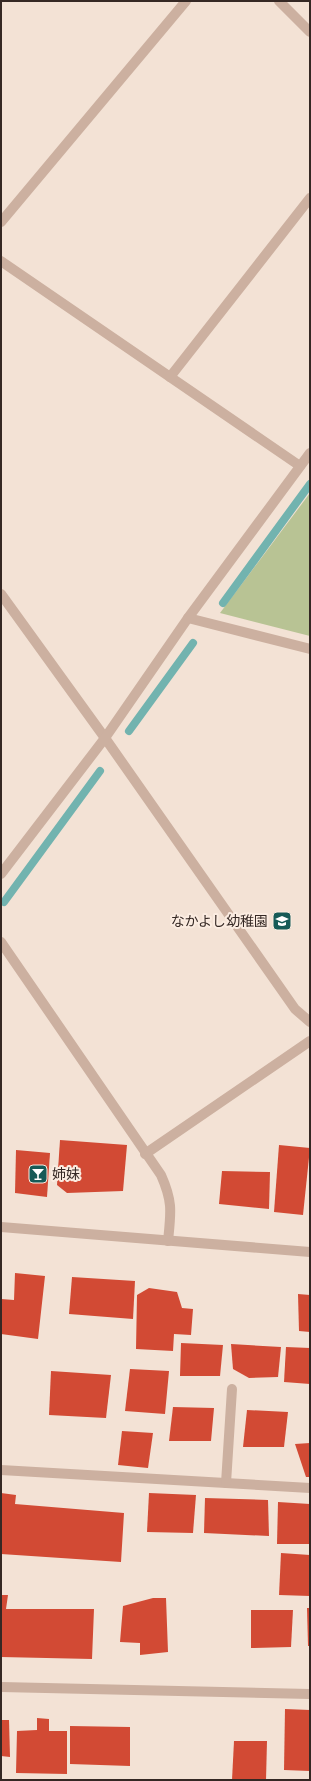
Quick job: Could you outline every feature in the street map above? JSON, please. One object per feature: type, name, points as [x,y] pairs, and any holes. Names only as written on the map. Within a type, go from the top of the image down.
[{"type":"street","points":[[1,222],[186,1]]},
{"type":"street","points":[[279,1],[310,32]]},
{"type":"street","points":[[170,377],[310,198]]},
{"type":"street","points":[[1,261],[300,466]]},
{"type":"street","points":[[1,874],[105,738],[188,618],[310,453]]},
{"type":"street","points":[[1,594],[105,738],[295,1009],[310,1022]]},
{"type":"street","points":[[188,618],[310,649]]},
{"type":"street","points":[[1,942],[161,1175],[168,1192],[171,1212],[168,1241]]},
{"type":"street","points":[[146,1154],[310,1041]]},
{"type":"street","points":[[1,1227],[310,1252]]},
{"type":"street","points":[[226,1483],[232,1389]]},
{"type":"street","points":[[1,1470],[310,1488]]},
{"type":"street","points":[[1,1687],[310,1694]]},
{"type":"green space","points":[[310,493],[310,636],[220,613]]},
{"type":"building","points":[[60,1140],[127,1145],[123,1191],[67,1193],[57,1185]]},
{"type":"building","points":[[279,1145],[310,1148],[303,1215],[274,1212]]},
{"type":"building","points":[[16,1150],[50,1153],[47,1197],[15,1193]]},
{"type":"building","points":[[222,1171],[270,1172],[269,1209],[219,1204]]},
{"type":"building","points":[[15,1273],[45,1276],[38,1339],[1,1334],[1,1299],[14,1300]]},
{"type":"building","points":[[72,1277],[135,1281],[133,1319],[69,1314]]},
{"type":"building","points":[[149,1288],[177,1292],[182,1308],[193,1309],[191,1335],[174,1334],[173,1351],[136,1349],[137,1295]]},
{"type":"building","points":[[298,1294],[310,1295],[310,1332],[299,1331]]},
{"type":"building","points":[[181,1343],[223,1345],[220,1376],[180,1376]]},
{"type":"building","points":[[231,1344],[281,1347],[278,1377],[249,1378],[233,1369]]},
{"type":"building","points":[[286,1347],[310,1348],[310,1384],[284,1382]]},
{"type":"building","points":[[130,1369],[169,1371],[165,1414],[125,1411]]},
{"type":"building","points":[[51,1371],[111,1375],[106,1418],[49,1415]]},
{"type":"building","points":[[173,1407],[214,1408],[211,1441],[169,1441]]},
{"type":"building","points":[[247,1410],[288,1412],[284,1447],[243,1447]]},
{"type":"building","points":[[122,1431],[153,1433],[148,1468],[118,1465]]},
{"type":"building","points":[[310,1443],[310,1477],[306,1477],[295,1444]]},
{"type":"building","points":[[1,1493],[16,1495],[15,1504],[124,1513],[121,1562],[1,1554]]},
{"type":"building","points":[[149,1493],[196,1495],[193,1533],[147,1532]]},
{"type":"building","points":[[205,1498],[268,1500],[269,1536],[204,1533]]},
{"type":"building","points":[[278,1502],[310,1504],[310,1544],[277,1544]]},
{"type":"building","points":[[281,1553],[310,1555],[310,1596],[279,1595]]},
{"type":"building","points":[[1,1595],[8,1595],[6,1609],[94,1609],[92,1659],[1,1657]]},
{"type":"building","points":[[153,1598],[166,1598],[168,1652],[140,1655],[140,1643],[120,1642],[123,1606]]},
{"type":"building","points":[[307,1608],[310,1608],[310,1646],[308,1646]]},
{"type":"building","points":[[251,1610],[293,1610],[291,1647],[251,1648]]},
{"type":"building","points":[[285,1709],[310,1710],[310,1771],[284,1770]]},
{"type":"building","points":[[37,1718],[49,1719],[49,1731],[67,1731],[67,1774],[16,1773],[17,1731],[37,1730]]},
{"type":"building","points":[[1,1720],[9,1720],[10,1757],[1,1756]]},
{"type":"building","points":[[70,1726],[130,1727],[130,1766],[70,1764]]},
{"type":"building","points":[[234,1741],[267,1741],[266,1780],[232,1780]]},
{"type":"waterway","points":[[223,603],[310,484]]},
{"type":"waterway","points":[[129,731],[193,643]]},
{"type":"waterway","points":[[4,902],[100,771]]},
{"type":"place","name":"なかよし幼稚園","points":[[282,921]]},
{"type":"place","name":"姉妹","points":[[38,1174]]}]
